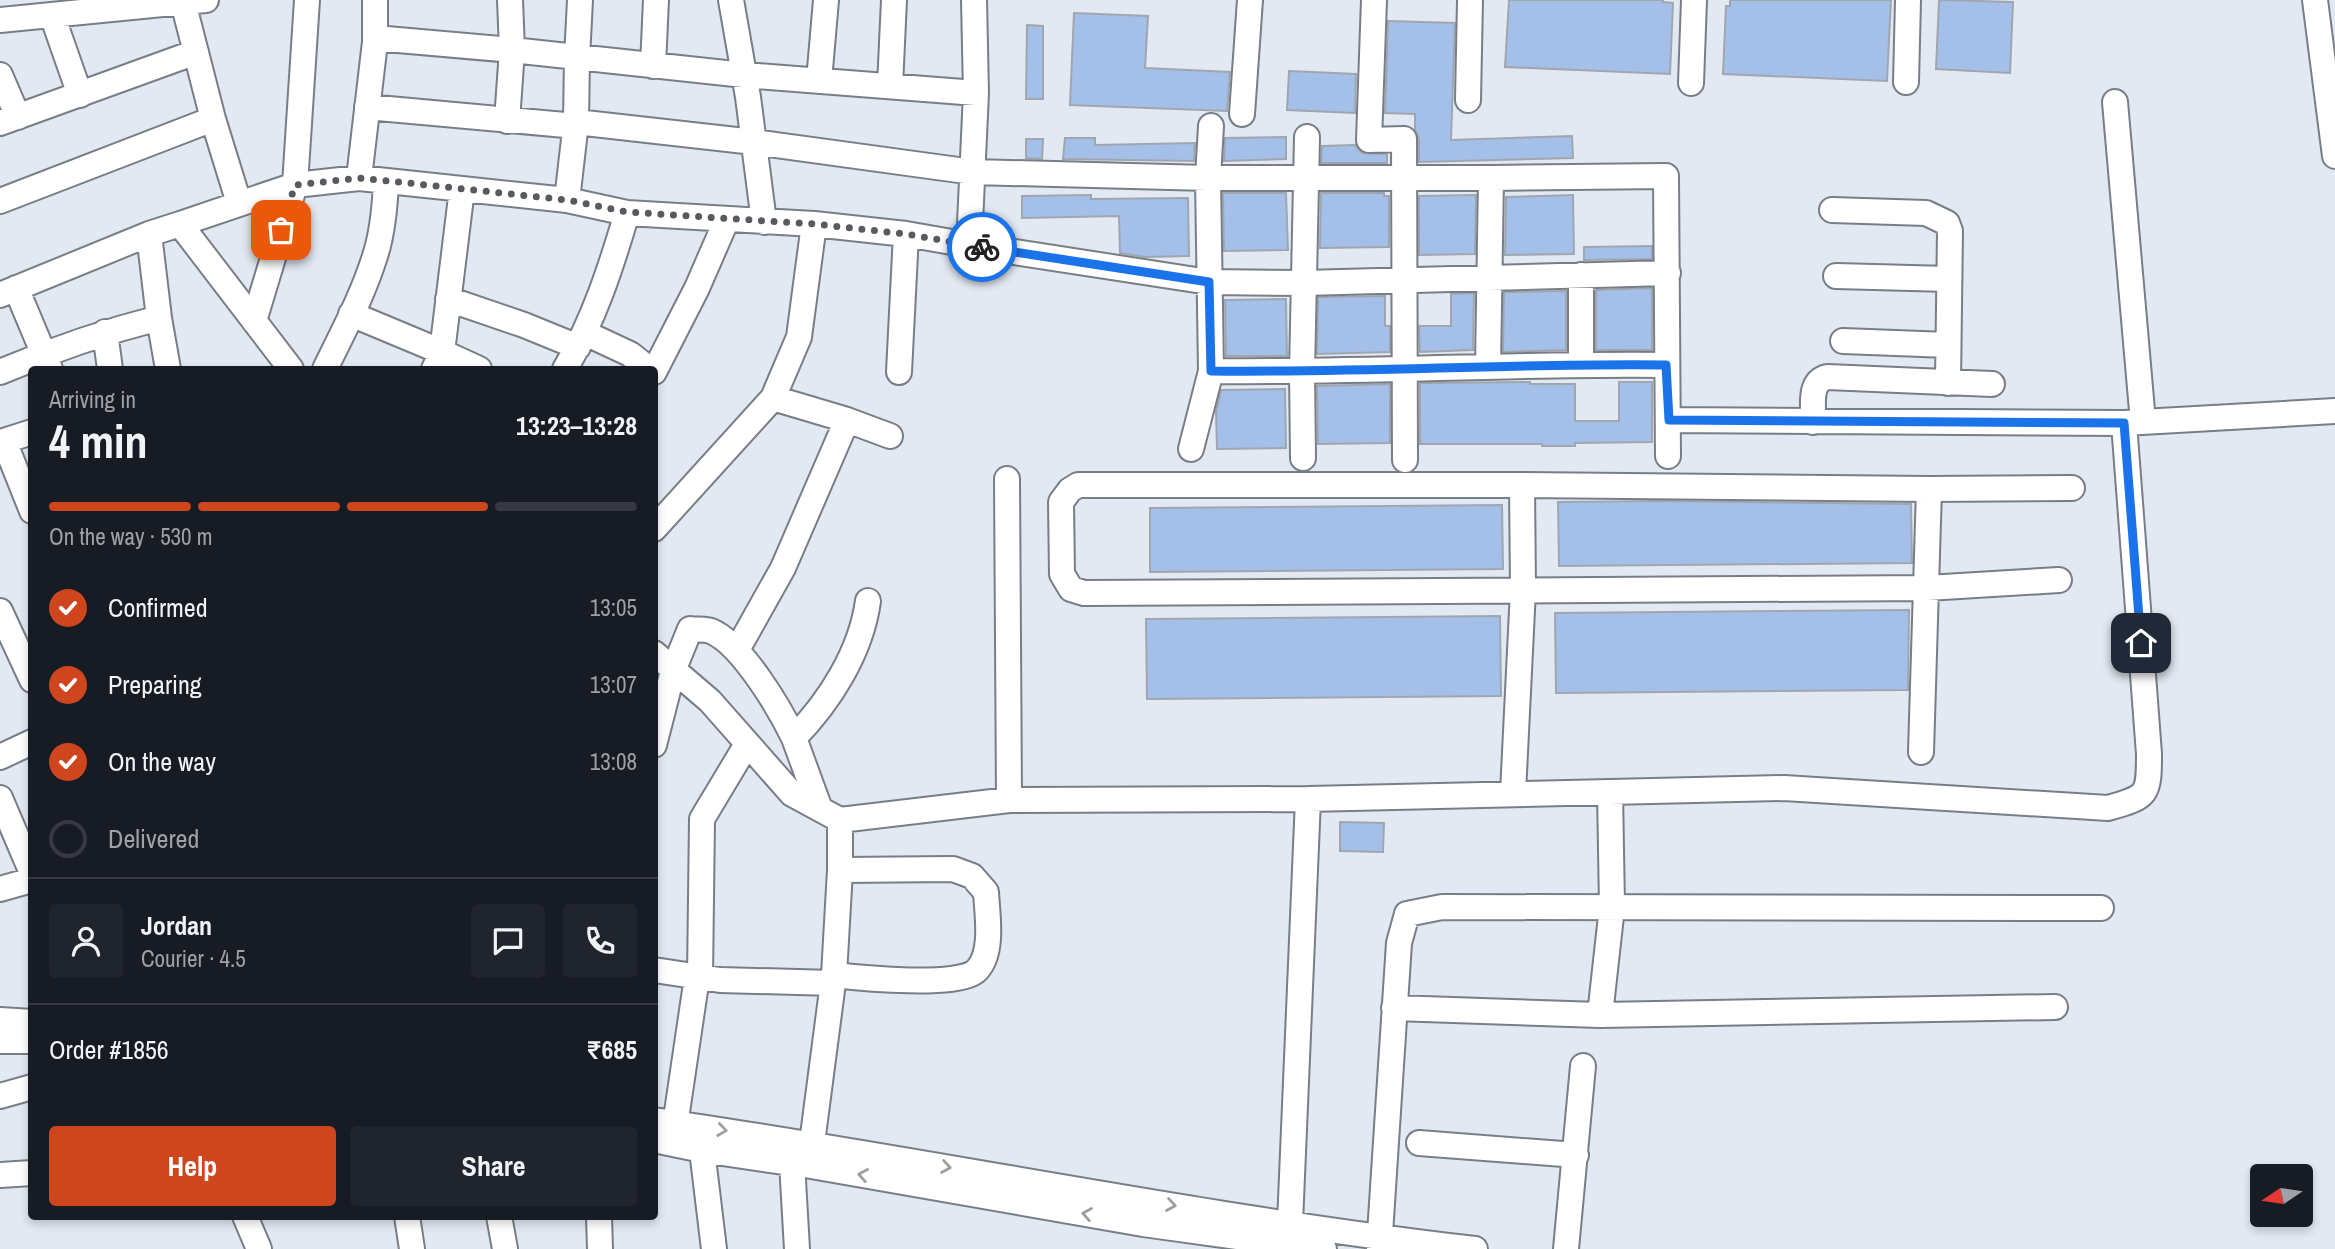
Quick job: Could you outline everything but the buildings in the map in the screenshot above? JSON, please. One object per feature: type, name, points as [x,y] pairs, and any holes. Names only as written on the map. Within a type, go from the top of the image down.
[{"type":"street","points":[[254,321],[295,185],[307,0]]},
{"type":"street","points":[[359,178],[375,38],[375,0]]},
{"type":"street","points":[[507,121],[512,50],[510,0]]},
{"type":"street","points":[[567,200],[576,124],[580,0]]},
{"type":"street","points":[[653,66],[656,0]]},
{"type":"street","points":[[731,0],[764,222]]},
{"type":"street","points":[[819,81],[826,0]]},
{"type":"street","points":[[890,86],[894,0]]},
{"type":"street","points":[[969,245],[976,93],[974,0]]},
{"type":"street","points":[[1242,114],[1250,0]]},
{"type":"street","points":[[1374,0],[1369,140],[1404,139],[1405,460]]},
{"type":"street","points":[[1468,100],[1469,0]]},
{"type":"street","points":[[1691,83],[1694,0]]},
{"type":"street","points":[[1906,82],[1908,0]]},
{"type":"street","points":[[2315,0],[2335,156]]},
{"type":"street","points":[[0,20],[195,1],[196,52],[239,203]]},
{"type":"street","points":[[52,15],[80,95]]},
{"type":"street","points":[[375,38],[744,75],[976,93]]},
{"type":"street","points":[[0,75],[9,120],[196,52]]},
{"type":"street","points":[[658,657],[710,701],[792,794],[830,815],[1009,800],[1308,799],[1784,788],[2108,808],[2137,800],[2149,784],[2149,754],[2134,422],[2115,102]]},
{"type":"street","points":[[367,107],[754,142],[973,172],[1208,178],[1666,176],[1668,456]]},
{"type":"street","points":[[0,201],[213,118]]},
{"type":"street","points":[[1191,449],[1211,371],[1208,178],[1211,126]]},
{"type":"street","points":[[1303,458],[1307,136]]},
{"type":"street","points":[[47,361],[8,291],[149,234],[239,203],[295,185],[359,178],[567,200],[627,212],[814,224],[906,234],[1209,282],[1304,283],[1668,273]]},
{"type":"street","points":[[1488,367],[1491,178]]},
{"type":"street","points":[[326,366],[375,255],[384,213],[386,181]]},
{"type":"street","points":[[438,361],[449,299],[462,189]]},
{"type":"street","points":[[1832,209],[1926,213],[1947,223],[1950,231],[1948,383]]},
{"type":"street","points":[[567,366],[581,340],[609,274],[627,212]]},
{"type":"street","points":[[657,366],[727,219]]},
{"type":"street","points":[[180,224],[289,366]]},
{"type":"street","points":[[658,525],[773,398],[799,337],[814,224]]},
{"type":"street","points":[[149,234],[167,366]]},
{"type":"street","points":[[899,372],[906,234]]},
{"type":"street","points":[[1581,275],[1581,364]]},
{"type":"street","points":[[1836,276],[1949,279]]},
{"type":"street","points":[[449,299],[524,325],[631,354],[645,366]]},
{"type":"street","points":[[351,314],[438,361],[464,366]]},
{"type":"street","points":[[0,372],[47,361],[105,332],[159,318]]},
{"type":"street","points":[[105,332],[110,366]]},
{"type":"street","points":[[1843,341],[1948,345]]},
{"type":"street","points":[[1211,371],[1302,372],[1581,364],[1666,365]]},
{"type":"street","points":[[1813,422],[1815,384],[1819,379],[1827,377],[1992,384]]},
{"type":"street","points":[[773,398],[890,436]]},
{"type":"street","points":[[1669,420],[2134,422],[2335,411]]},
{"type":"street","points":[[737,650],[783,568],[847,420]]},
{"type":"street","points":[[28,433],[2,442],[28,502]]},
{"type":"street","points":[[1007,479],[1009,800]]},
{"type":"street","points":[[2059,580],[1927,588],[1084,593],[1071,589],[1062,574],[1060,502],[1078,485],[2071,488]]},
{"type":"street","points":[[1513,793],[1523,590],[1522,485]]},
{"type":"street","points":[[1921,752],[1929,489]]},
{"type":"street","points":[[794,738],[810,721],[840,678],[864,626],[868,601]]},
{"type":"street","points":[[0,611],[28,671]]},
{"type":"street","points":[[658,729],[673,671],[690,629],[711,631],[737,650],[782,712],[830,815],[840,870],[834,979],[812,1143]]},
{"type":"street","points":[[0,757],[28,744]]},
{"type":"street","points":[[664,1132],[697,977],[700,977],[702,819],[747,744]]},
{"type":"street","points":[[1600,1015],[1612,907],[1610,792]]},
{"type":"street","points":[[0,798],[28,864]]},
{"type":"street","points":[[1290,1223],[1308,799]]},
{"type":"street","points":[[658,971],[697,977],[947,980],[963,978],[977,970],[988,946],[986,891],[972,877],[953,869],[840,870]]},
{"type":"street","points":[[0,889],[28,881]]},
{"type":"street","points":[[1379,1243],[1399,943],[1407,914],[1442,907],[2101,908]]},
{"type":"street","points":[[1394,1008],[1600,1015],[2055,1007]]},
{"type":"street","points":[[0,1020],[28,1022]]},
{"type":"street","points":[[0,1041],[28,1041]]},
{"type":"street","points":[[1566,1249],[1583,1066]]},
{"type":"street","points":[[0,1096],[28,1088]]},
{"type":"street","points":[[664,1132],[812,1143],[1074,1190],[1290,1223],[1379,1243],[1475,1249]]},
{"type":"street","points":[[664,1132],[702,1150],[1143,1224],[1324,1249]]},
{"type":"street","points":[[1419,1143],[1576,1155]]},
{"type":"street","points":[[702,1150],[714,1249]]},
{"type":"street","points":[[792,1163],[797,1249]]},
{"type":"street","points":[[0,1175],[28,1173]]},
{"type":"street","points":[[247,1220],[259,1249]]},
{"type":"street","points":[[408,1220],[412,1249]]},
{"type":"street","points":[[500,1220],[505,1249]]},
{"type":"street","points":[[599,1220],[600,1249]]},
{"type":"way so far","points":[[281,230],[295,185],[359,178],[567,200],[627,212],[814,224],[906,234],[982,247]]},
{"type":"route","points":[[982,247],[1209,282],[1211,371],[1302,372],[1581,364],[1666,365],[1669,420],[2124,423],[2141,643]]}]
